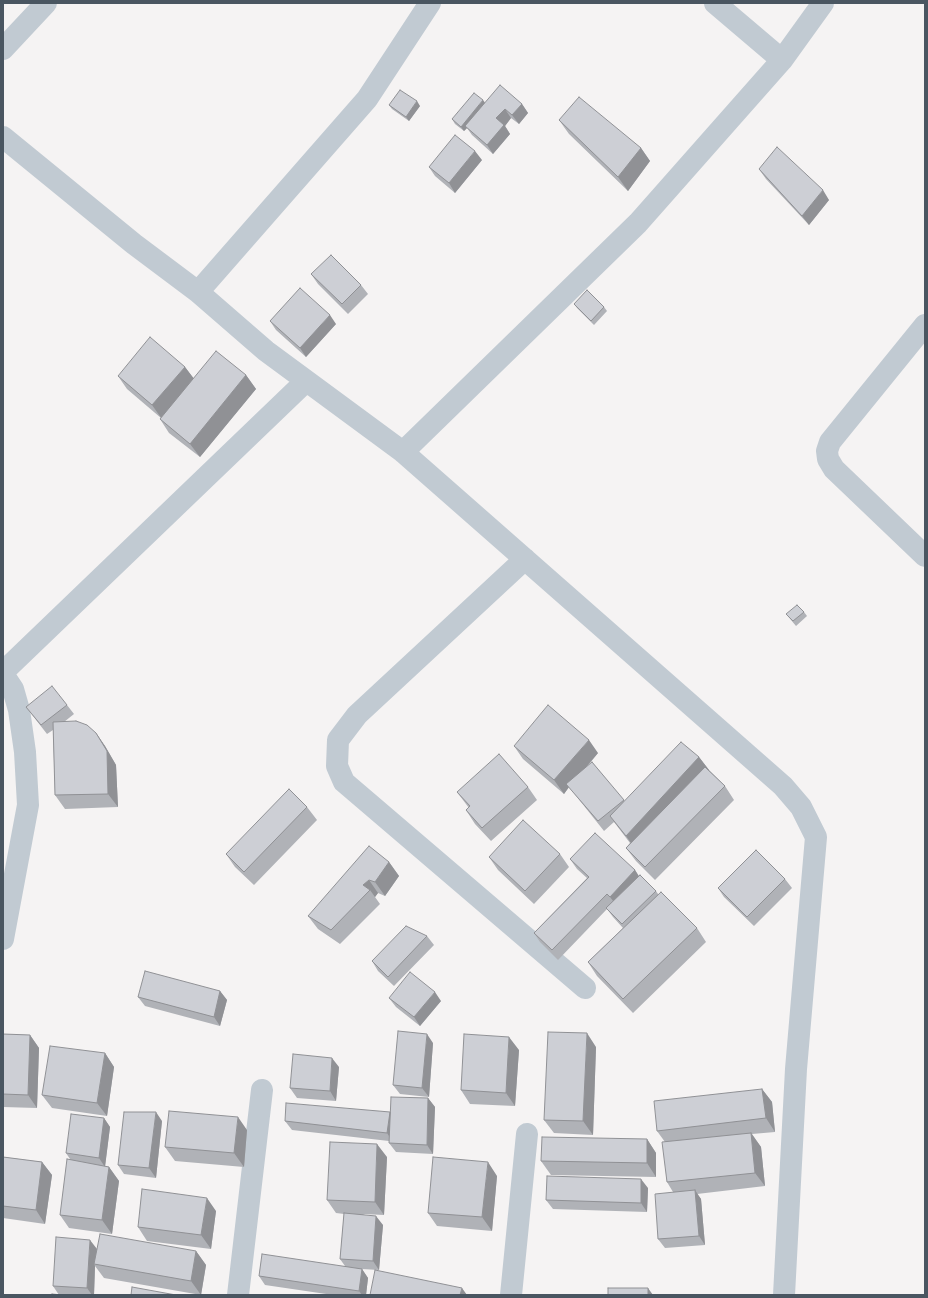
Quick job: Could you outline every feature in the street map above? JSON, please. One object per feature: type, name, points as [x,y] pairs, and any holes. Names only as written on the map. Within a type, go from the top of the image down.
[{"type":"street","points":[[3,49],[46,3]]},
{"type":"street","points":[[198,292],[367,99],[430,3]]},
{"type":"street","points":[[715,3],[782,60]]},
{"type":"street","points":[[403,452],[638,223],[782,60],[823,3]]},
{"type":"street","points":[[3,137],[134,244],[198,292],[266,351],[305,382],[403,452],[783,786],[801,807],[816,837],[796,1069],[784,1295]]},
{"type":"street","points":[[925,325],[830,442],[827,452],[828,459],[834,469],[925,556]]},
{"type":"street","points":[[3,940],[5,912],[28,805],[25,752],[19,710],[13,689],[3,673],[305,382]]},
{"type":"street","points":[[525,559],[357,715],[338,740],[337,766],[344,782],[585,988]]},
{"type":"street","points":[[238,1295],[262,1090]]},
{"type":"street","points":[[511,1295],[527,1134]]},
{"type":"building","points":[[500,85],[522,104],[512,115],[505,109],[496,118],[504,125],[487,145],[465,126]]},
{"type":"building","points":[[400,90],[417,101],[406,117],[389,105]]},
{"type":"building","points":[[474,93],[483,100],[461,127],[452,119]]},
{"type":"building","points":[[579,97],[641,148],[618,177],[559,120]]},
{"type":"building","points":[[455,135],[475,151],[449,183],[429,167]]},
{"type":"building","points":[[777,147],[823,190],[802,216],[759,169]]},
{"type":"building","points":[[331,255],[361,285],[342,304],[311,274]]},
{"type":"building","points":[[300,288],[330,315],[300,348],[270,321]]},
{"type":"building","points":[[587,290],[604,307],[591,321],[574,304]]},
{"type":"building","points":[[150,337],[185,367],[152,405],[118,376]]},
{"type":"building","points":[[216,351],[246,375],[190,444],[160,419]]},
{"type":"building","points":[[797,605],[804,612],[793,621],[786,614]]},
{"type":"building","points":[[52,686],[67,705],[41,725],[26,707]]},
{"type":"building","points":[[548,705],[589,740],[554,780],[514,746]]},
{"type":"building","points":[[76,721],[87,725],[96,733],[107,751],[108,794],[55,795],[53,722]]},
{"type":"building","points":[[681,742],[699,757],[626,836],[610,816]]},
{"type":"building","points":[[499,754],[528,787],[482,828],[466,810],[470,806],[457,792]]},
{"type":"building","points":[[592,762],[624,800],[598,821],[566,784]]},
{"type":"building","points":[[705,767],[725,786],[645,867],[626,848]]},
{"type":"building","points":[[289,789],[307,807],[244,872],[226,854]]},
{"type":"building","points":[[523,820],[560,854],[525,891],[489,857]]},
{"type":"building","points":[[595,833],[635,870],[610,897],[607,894],[552,950],[534,933],[589,877],[570,859]]},
{"type":"building","points":[[369,846],[389,862],[375,882],[369,880],[363,885],[370,890],[331,930],[308,916]]},
{"type":"building","points":[[756,850],[785,879],[747,917],[718,888]]},
{"type":"building","points":[[640,875],[656,891],[622,924],[606,908]]},
{"type":"building","points":[[661,892],[697,928],[623,999],[588,962]]},
{"type":"building","points":[[406,926],[427,936],[388,977],[372,961]]},
{"type":"building","points":[[145,971],[220,991],[214,1017],[138,997]]},
{"type":"building","points":[[410,972],[435,992],[414,1017],[389,998]]},
{"type":"building","points":[[398,1031],[427,1034],[422,1088],[393,1085]]},
{"type":"building","points":[[548,1032],[587,1033],[583,1121],[544,1120]]},
{"type":"building","points":[[3,1034],[30,1035],[28,1095],[3,1094]]},
{"type":"building","points":[[464,1034],[509,1037],[506,1093],[461,1090]]},
{"type":"building","points":[[50,1046],[105,1053],[97,1103],[42,1095]]},
{"type":"building","points":[[293,1054],[332,1058],[330,1091],[290,1088]]},
{"type":"building","points":[[762,1089],[766,1118],[657,1131],[654,1101]]},
{"type":"building","points":[[391,1097],[428,1098],[427,1145],[389,1143]]},
{"type":"building","points":[[286,1103],[390,1112],[387,1133],[285,1121]]},
{"type":"building","points":[[169,1111],[238,1117],[234,1153],[165,1147]]},
{"type":"building","points":[[124,1112],[156,1112],[149,1168],[118,1165]]},
{"type":"building","points":[[71,1114],[104,1118],[99,1158],[66,1153]]},
{"type":"building","points":[[751,1133],[755,1173],[667,1182],[662,1142]]},
{"type":"building","points":[[542,1137],[647,1139],[647,1163],[541,1161]]},
{"type":"building","points":[[330,1142],[377,1144],[375,1202],[327,1200]]},
{"type":"building","points":[[3,1157],[42,1162],[36,1210],[3,1206]]},
{"type":"building","points":[[433,1157],[488,1162],[482,1217],[428,1213]]},
{"type":"building","points":[[67,1159],[109,1167],[102,1220],[60,1215]]},
{"type":"building","points":[[547,1176],[641,1179],[641,1203],[546,1200]]},
{"type":"building","points":[[142,1189],[207,1198],[201,1235],[138,1227]]},
{"type":"building","points":[[695,1190],[699,1236],[658,1239],[655,1194]]},
{"type":"building","points":[[344,1213],[376,1216],[373,1261],[340,1259]]},
{"type":"building","points":[[100,1234],[196,1251],[191,1281],[94,1264]]},
{"type":"building","points":[[56,1237],[90,1240],[87,1288],[53,1286]]},
{"type":"building","points":[[262,1254],[362,1269],[359,1291],[259,1276]]},
{"type":"building","points":[[375,1270],[462,1288],[460,1295],[370,1295]]},
{"type":"building","points":[[132,1287],[176,1295],[131,1295]]},
{"type":"building","points":[[608,1288],[648,1288],[648,1295],[608,1295]]}]
